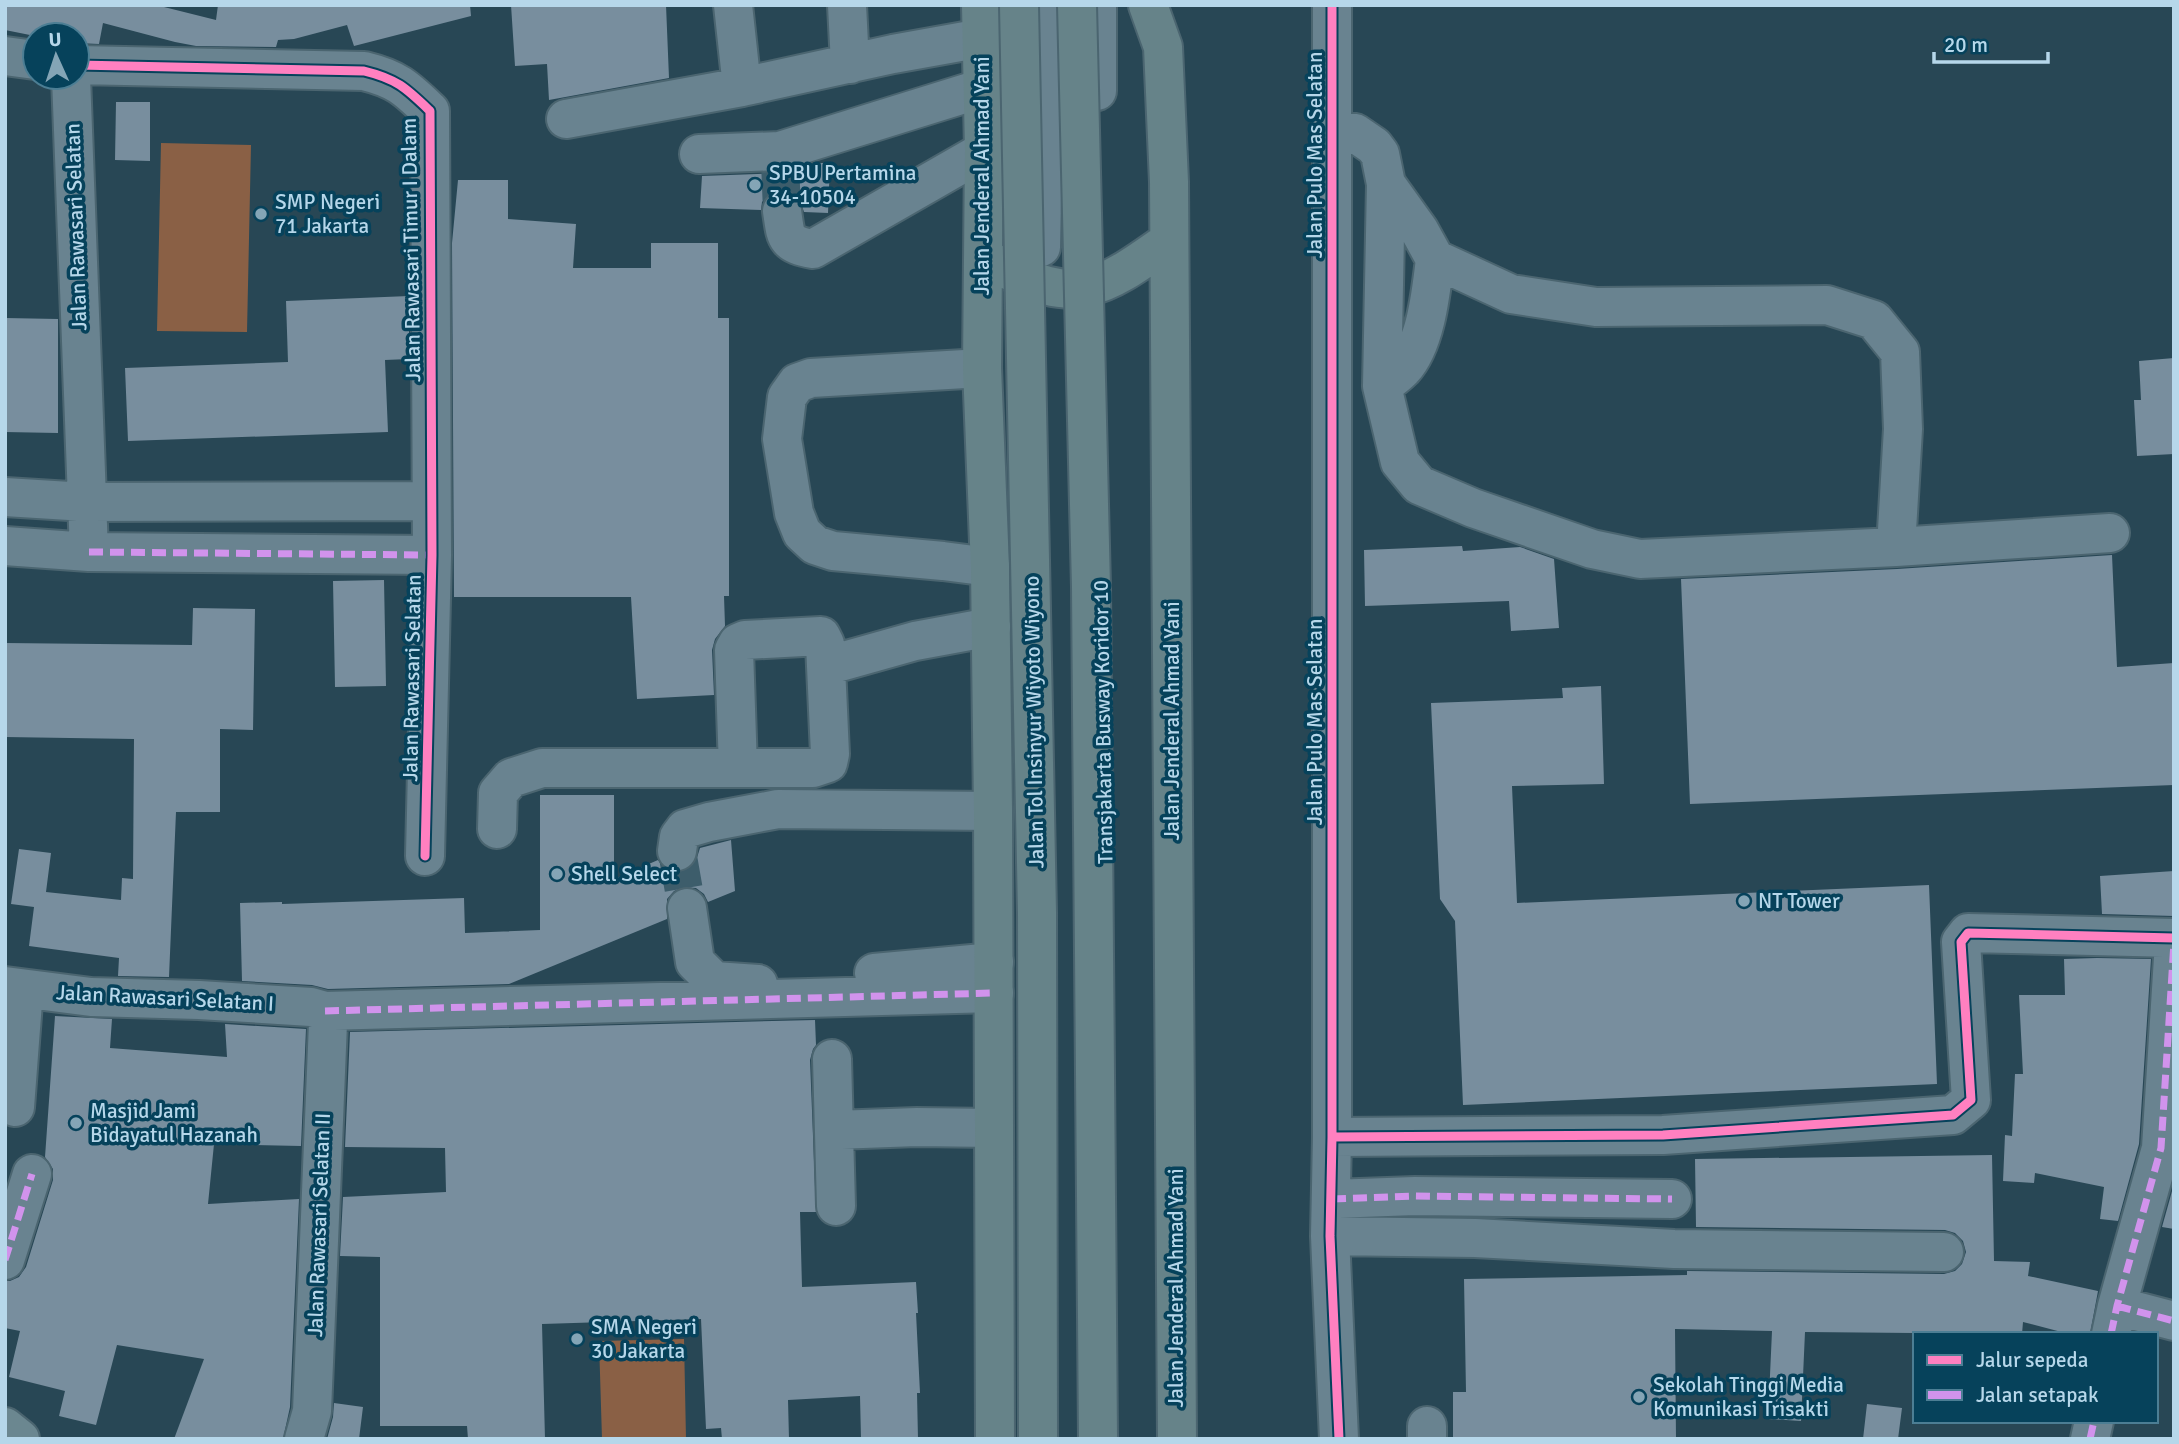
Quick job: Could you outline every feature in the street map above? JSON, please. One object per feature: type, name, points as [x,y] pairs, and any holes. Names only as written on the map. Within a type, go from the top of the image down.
[{"type":"highway","name":"Jalan Tol Insinyur Wiyoto Wiyono","points":[[1019,5],[1037,900],[1038,1439]]},
{"type":"highway","points":[[1077,5],[1091,587],[1098,1439]]},
{"type":"highway","name":"Jalan Jenderal Ahmad Yani","points":[[1149,5],[1163,47],[1169,182],[1177,1439]]},
{"type":"highway","points":[[1163,47],[1177,5]]},
{"type":"highway","name":"Jalan Jenderal Ahmad Yani","points":[[982,21],[982,368],[990,567],[993,811],[995,1439]]},
{"type":"highway","points":[[983,256],[1024,279],[1071,290],[1095,286],[1122,274],[1169,241]]},
{"type":"main road","points":[[5,1427],[20,1439]]},
{"type":"street","points":[[733,5],[741,87]]},
{"type":"street","points":[[847,5],[850,64]]},
{"type":"street","points":[[1046,5],[1040,284],[1050,1439]]},
{"type":"street","name":"Transjakarta Busway Koridor 10","points":[[1097,5],[1095,286],[1101,566],[1111,1439]]},
{"type":"street","name":"Jalan Pulo Mas Selatan","points":[[1332,5],[1330,1236],[1339,1439]]},
{"type":"street","points":[[566,119],[850,64],[982,21]]},
{"type":"street","name":"Jalan Rawasari Timur I Dalam","points":[[91,65],[364,71],[389,77],[411,92],[430,111],[431,501]]},
{"type":"street","points":[[699,154],[780,156],[983,88]]},
{"type":"street","name":"Jalan Rawasari Selatan","points":[[71,91],[89,552]]},
{"type":"street","points":[[1332,131],[1355,133],[1374,146],[1380,154],[1386,184],[1382,386],[1400,462],[1419,485],[1473,508],[1592,549],[1640,559],[1896,547],[2110,533]]},
{"type":"street","points":[[782,211],[786,236],[797,246],[813,249],[984,151]]},
{"type":"street","points":[[1382,386],[1404,367],[1416,346],[1430,301],[1435,259],[1419,230],[1386,184]]},
{"type":"street","points":[[1435,259],[1511,294],[1596,307],[1827,305],[1874,320],[1900,352],[1903,429],[1896,547]]},
{"type":"street","points":[[982,368],[811,377],[797,383],[787,397],[782,439],[794,513],[802,533],[815,545],[833,551],[990,567]]},
{"type":"street","points":[[5,497],[86,502],[431,501]]},
{"type":"street","name":"Jalan Rawasari Selatan","points":[[425,856],[431,501]]},
{"type":"street","name":"Jalan Rawasari Selatan","points":[[5,547],[89,552],[432,555]]},
{"type":"street","points":[[827,666],[915,641],[991,627]]},
{"type":"street","points":[[497,829],[498,793],[511,778],[542,768],[738,768],[813,768],[828,763],[831,754],[827,666],[825,644],[821,636],[744,640],[738,643],[734,650],[738,768]]},
{"type":"street","points":[[677,850],[679,837],[685,829],[778,809],[993,811]]},
{"type":"street","points":[[687,908],[695,962],[714,981],[750,985],[994,978]]},
{"type":"street","points":[[1332,1137],[1663,1135],[1953,1115],[1971,1100],[1961,942],[1968,933],[2174,940],[2161,1147],[2114,1320],[2174,1321]]},
{"type":"street","name":"Jalan Rawasari Selatan I","points":[[15,988],[91,997],[224,1001],[311,1007],[325,1011],[994,978]]},
{"type":"street","points":[[15,988],[15,1107]]},
{"type":"street","name":"Jalan Rawasari Selatan II","points":[[304,1439],[312,1411],[328,1023],[325,1011]]},
{"type":"street","points":[[832,1059],[836,1206]]},
{"type":"street","points":[[835,1130],[994,1128]]},
{"type":"street","points":[[5,1260],[32,1174]]},
{"type":"street","points":[[1332,1199],[1415,1196],[1672,1199]]},
{"type":"street","points":[[1330,1236],[1475,1238],[1674,1248],[1944,1252]]},
{"type":"shaded area","points":[[161,143],[251,145],[247,332],[157,331]]},
{"type":"shaded area","points":[[684,1339],[686,1439],[602,1439],[599,1341]]},
{"type":"building","points":[[5,5],[156,5],[216,20],[218,5],[470,5],[471,16],[354,46],[347,25],[294,39],[278,40],[276,47],[196,46],[103,23],[99,44],[91,44],[91,21],[21,21],[21,33],[5,30]]},
{"type":"building","points":[[511,5],[666,5],[669,78],[549,100],[547,64],[515,66]]},
{"type":"building","points":[[116,102],[150,102],[150,161],[115,160]]},
{"type":"building","points":[[815,163],[830,163],[828,213],[804,212],[799,197],[780,189],[768,194],[762,202],[761,210],[700,208],[702,176],[781,173]]},
{"type":"building","points":[[458,180],[508,180],[508,219],[576,224],[573,268],[651,268],[651,243],[718,243],[718,318],[729,318],[729,596],[724,596],[725,626],[715,639],[712,650],[714,695],[637,699],[631,597],[454,597],[452,243]]},
{"type":"building","points":[[409,296],[409,359],[385,360],[388,432],[128,441],[125,368],[288,362],[286,301]]},
{"type":"building","points":[[5,318],[58,319],[58,433],[5,432]]},
{"type":"building","points":[[2174,358],[2174,454],[2137,456],[2134,400],[2141,400],[2139,361]]},
{"type":"building","points":[[1462,546],[1463,551],[1520,547],[1554,559],[1559,628],[1511,631],[1509,601],[1365,606],[1364,550]]},
{"type":"building","points":[[2112,555],[2117,667],[2174,663],[2174,785],[1690,804],[1681,579]]},
{"type":"building","points":[[384,580],[386,686],[335,687],[333,581]]},
{"type":"building","points":[[193,608],[255,609],[253,730],[220,729],[220,812],[176,812],[169,977],[118,976],[119,958],[29,946],[34,907],[11,904],[19,849],[51,853],[46,892],[121,900],[122,878],[133,879],[134,739],[5,737],[5,643],[192,645]]},
{"type":"building","name":"NT Tower","points":[[1601,686],[1604,784],[1512,786],[1517,903],[1929,885],[1937,1084],[1463,1105],[1455,921],[1440,899],[1431,703],[1563,698],[1562,688]]},
{"type":"building","points":[[540,795],[614,795],[614,879],[658,860],[664,869],[684,871],[695,864],[700,848],[731,840],[735,891],[708,902],[704,894],[696,888],[683,887],[674,891],[667,899],[667,919],[509,984],[328,989],[312,985],[242,981],[240,903],[464,898],[465,933],[540,930]]},
{"type":"building","points":[[2174,871],[2174,916],[2102,914],[2100,876]]},
{"type":"building","points":[[2064,959],[2151,959],[2139,1144],[2118,1221],[2100,1219],[2104,1187],[2035,1173],[2034,1183],[2003,1181],[2005,1135],[2012,1136],[2015,1074],[2023,1074],[2019,995],[2065,995]]},
{"type":"building","points":[[55,1016],[112,1019],[110,1048],[227,1057],[225,1024],[306,1029],[301,1146],[214,1144],[208,1204],[299,1199],[290,1407],[283,1439],[174,1439],[204,1359],[117,1345],[96,1425],[59,1416],[65,1391],[9,1377],[20,1331],[5,1328],[5,1281],[19,1277],[26,1267],[53,1180],[53,1169],[45,1157]]},
{"type":"building","points":[[815,1020],[816,1045],[810,1060],[816,1212],[800,1212],[802,1287],[916,1282],[920,1393],[917,1393],[918,1439],[861,1439],[860,1396],[788,1400],[789,1439],[722,1439],[721,1428],[706,1429],[701,1319],[542,1324],[545,1439],[468,1439],[467,1426],[380,1426],[380,1257],[340,1256],[343,1197],[446,1192],[445,1148],[345,1147],[350,1032]]},
{"type":"building","points":[[1992,1155],[1994,1261],[2030,1262],[2028,1276],[2098,1291],[2090,1332],[2061,1332],[2023,1322],[2022,1332],[1805,1332],[1801,1421],[1768,1419],[1772,1331],[1675,1329],[1676,1439],[1453,1439],[1453,1392],[1466,1392],[1464,1279],[1687,1275],[1687,1271],[1944,1274],[1955,1271],[1962,1264],[1966,1252],[1963,1241],[1955,1233],[1945,1230],[1696,1227],[1695,1159]]},
{"type":"building","points":[[2174,1184],[2174,1229],[2162,1227]]},
{"type":"building","points":[[334,1403],[363,1407],[359,1439],[327,1439]]},
{"type":"building","points":[[1867,1404],[1902,1408],[1898,1439],[1863,1439]]},
{"type":"tunnel","points":[[780,162],[782,211]]},
{"type":"tunnel","points":[[677,851],[687,908]]},
{"type":"marked path","points":[[89,552],[432,555],[432,562]]},
{"type":"marked path","points":[[2111,1332],[2161,1148],[2174,942]]},
{"type":"marked path","points":[[325,1011],[994,993]]},
{"type":"marked path","points":[[5,1260],[32,1174]]},
{"type":"marked path","points":[[1332,1199],[1415,1196],[1672,1199]]},
{"type":"marked path","points":[[2117,1306],[2174,1321]]},
{"type":"marked path","points":[[2090,1439],[2094,1423]]},
{"type":"cycle path","points":[[1332,5],[1330,1236],[1339,1439]]},
{"type":"cycle path","points":[[91,65],[364,71],[400,85],[430,111],[432,555],[425,856]]},
{"type":"cycle path","points":[[1332,1137],[1663,1135],[1953,1115],[1971,1100],[1961,942],[1968,933],[2174,938]]},
{"type":"place","name":"SPBU Pertamina 34-10504","points":[[755,185]]},
{"type":"place","name":"SMP Negeri 71 Jakarta","points":[[261,214]]},
{"type":"place","name":"Shell Select","points":[[557,874]]},
{"type":"place","name":"NT Tower","points":[[1744,901]]},
{"type":"place","name":"Masjid Jami Bidayatul Hazanah","points":[[76,1123]]},
{"type":"place","name":"SMA Negeri 30 Jakarta","points":[[577,1339]]},
{"type":"place","name":"Sekolah Tinggi Media Komunikasi Trisakti","points":[[1639,1397]]}]
